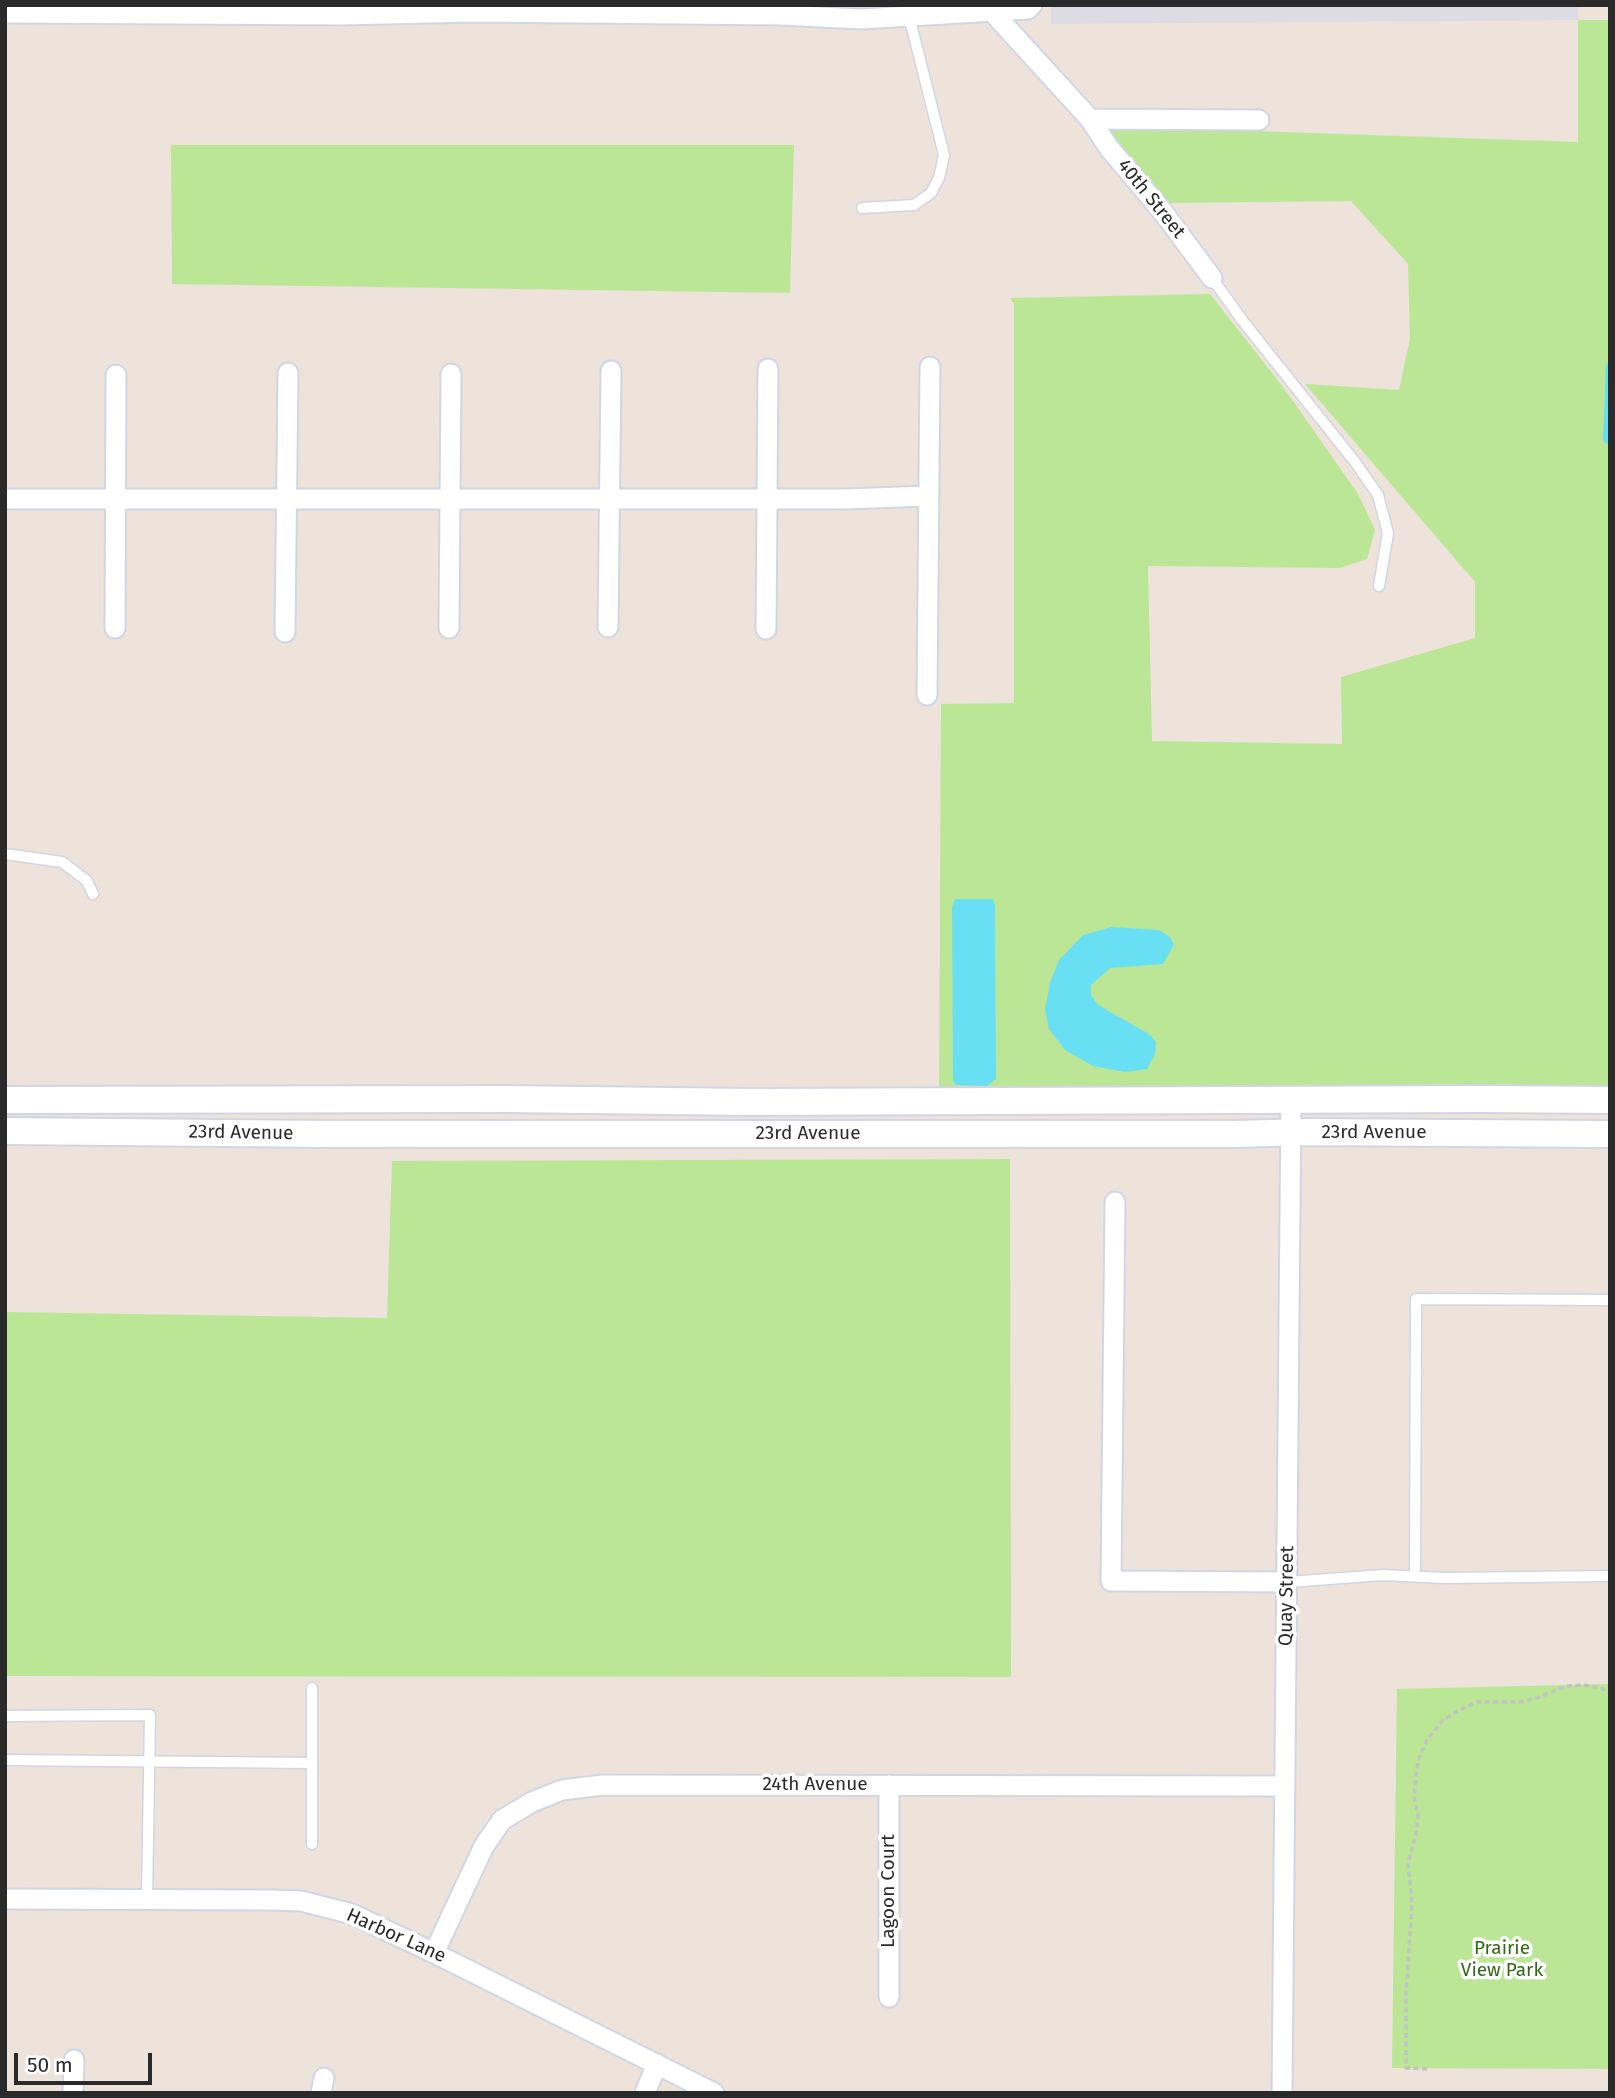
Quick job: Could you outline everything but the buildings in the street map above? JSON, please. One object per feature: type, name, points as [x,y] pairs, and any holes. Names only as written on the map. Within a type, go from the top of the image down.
[{"type":"main road","name":"23rd Avenue","points":[[5,1100],[1610,1100]]},
{"type":"main road","name":"23rd Avenue","points":[[5,1131],[332,1134],[1610,1134]]},
{"type":"street","points":[[5,13],[341,15],[475,9],[861,19],[903,13],[988,8],[1028,9],[1032,5]]},
{"type":"street","name":"40th Street","points":[[988,8],[1090,119],[1109,148],[1163,212],[1212,278]]},
{"type":"street","points":[[1090,119],[1259,120]]},
{"type":"street","points":[[926,695],[930,367]]},
{"type":"street","points":[[766,629],[768,369]]},
{"type":"street","points":[[608,628],[611,371]]},
{"type":"street","points":[[285,632],[288,373]]},
{"type":"street","points":[[449,628],[451,374]]},
{"type":"street","points":[[115,628],[116,375]]},
{"type":"street","points":[[5,499],[845,499],[928,496]]},
{"type":"street","name":"Quay Street","points":[[1282,2093],[1291,1100]]},
{"type":"street","points":[[1115,1202],[1111,1581],[1288,1583]]},
{"type":"street","name":"24th Avenue","points":[[434,1953],[484,1846],[502,1820],[533,1802],[562,1790],[603,1785],[1285,1786]]},
{"type":"street","name":"Lagoon Court","points":[[888,1997],[889,1785]]},
{"type":"street","name":"Harbor Lane","points":[[5,1899],[301,1901],[352,1914],[715,2093]]},
{"type":"street","points":[[74,2060],[74,2093]]},
{"type":"street","points":[[645,2093],[657,2064]]},
{"type":"lane","points":[[862,208],[914,205],[931,193],[939,178],[944,155],[903,13]]},
{"type":"lane","points":[[1212,278],[1378,495],[1388,533],[1379,586]]},
{"type":"lane","points":[[5,854],[62,862],[87,881],[93,894]]},
{"type":"lane","points":[[1415,1576],[1416,1299],[1610,1300]]},
{"type":"lane","points":[[1288,1583],[1383,1575],[1444,1578],[1610,1576]]},
{"type":"lane","points":[[312,1688],[312,1844]]},
{"type":"lane","points":[[5,1716],[150,1715],[147,1899]]},
{"type":"lane","points":[[5,1760],[312,1763]]},
{"type":"path","points":[[1427,2070],[1406,2068],[1406,1993],[1412,1904],[1408,1863],[1418,1817],[1414,1796],[1416,1775],[1419,1758],[1427,1740],[1442,1721],[1477,1702],[1521,1702],[1537,1699],[1567,1686],[1584,1685],[1601,1688],[1610,1693]]},
{"type":"shaded area","points":[[1051,5],[1578,5],[1578,20],[1051,24]]},
{"type":"green space","points":[[1578,20],[1610,20],[1610,1098],[939,1101],[941,704],[1014,703],[1014,304],[1010,298],[1210,294],[1286,391],[1358,494],[1375,530],[1367,559],[1340,568],[1148,566],[1152,741],[1342,744],[1341,677],[1475,638],[1475,582],[1305,384],[1399,390],[1410,339],[1408,264],[1351,201],[1169,203],[1103,126],[1578,142]]},
{"type":"green space","points":[[171,145],[794,145],[790,293],[172,284]]},
{"type":"green space","points":[[1010,1159],[1011,1677],[5,1676],[5,1312],[387,1318],[392,1161]]},
{"type":"green space","name":"Prairie View Park","points":[[1610,1684],[1610,2069],[1392,2068],[1397,1689]]},
{"type":"water","points":[[1610,358],[1610,447],[1603,440],[1606,366]]},
{"type":"water","points":[[955,899],[993,899],[995,906],[996,1079],[987,1086],[956,1085],[953,1080],[952,907]]},
{"type":"water","points":[[1112,927],[1159,930],[1170,937],[1174,944],[1163,964],[1110,968],[1091,985],[1091,995],[1098,1005],[1149,1034],[1156,1042],[1155,1054],[1147,1069],[1125,1072],[1093,1066],[1065,1050],[1049,1029],[1045,1010],[1050,983],[1059,960],[1083,935]]}]
